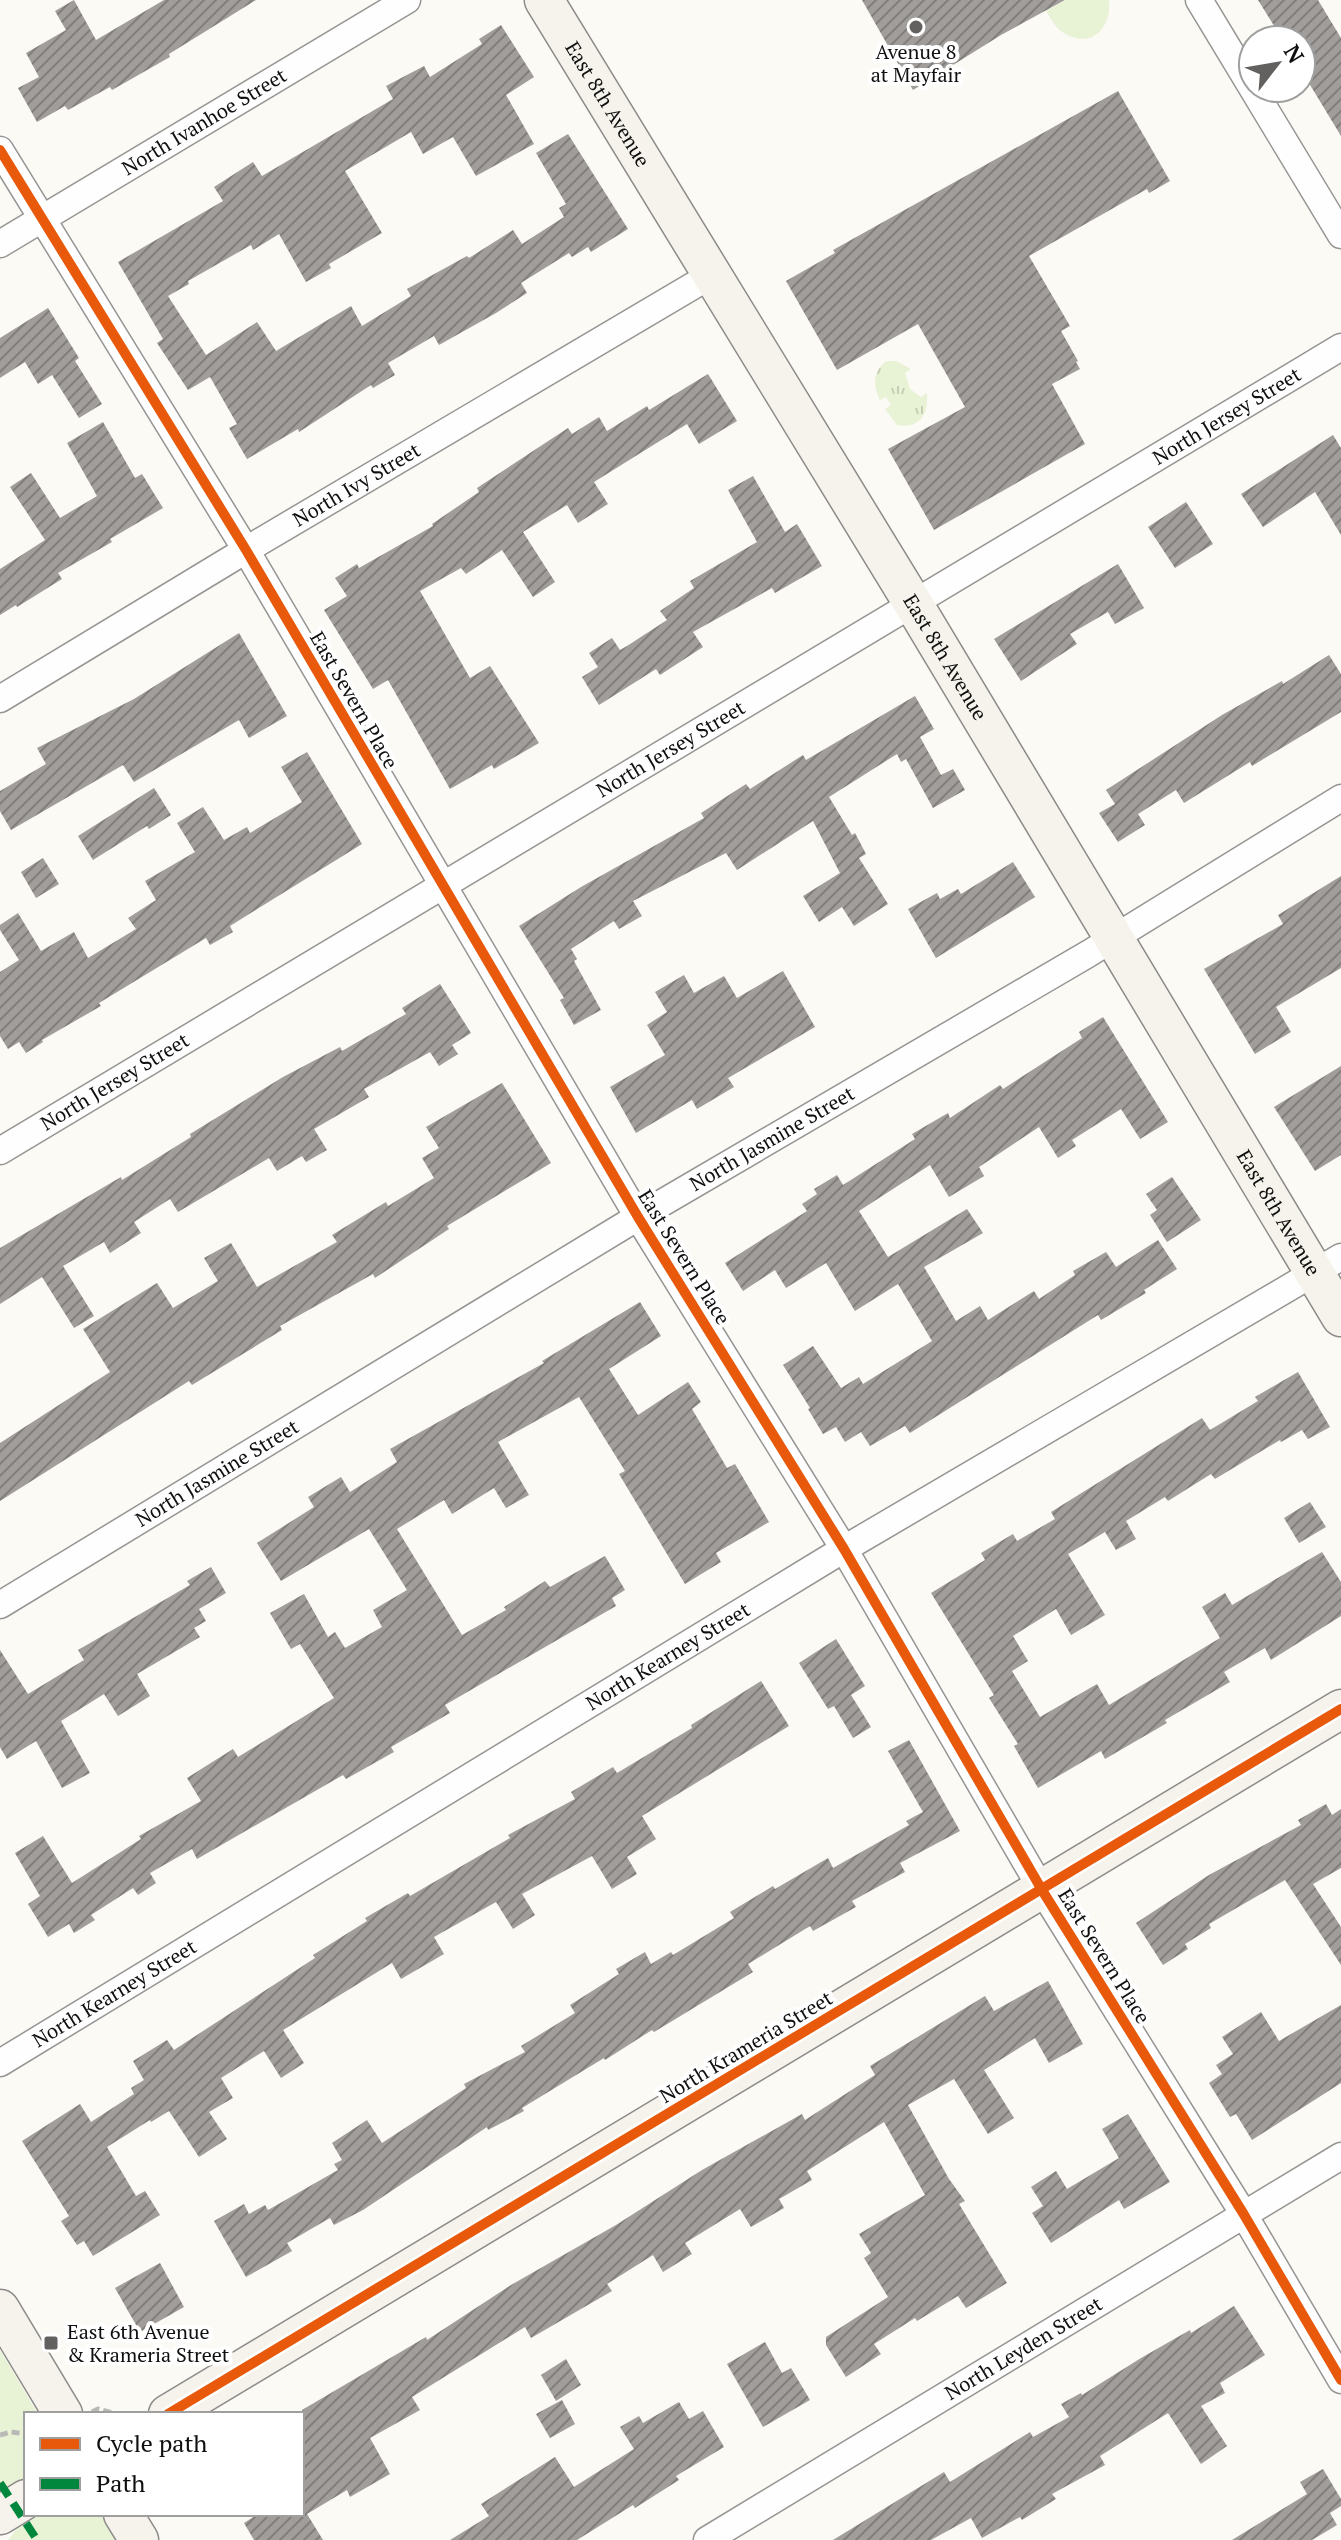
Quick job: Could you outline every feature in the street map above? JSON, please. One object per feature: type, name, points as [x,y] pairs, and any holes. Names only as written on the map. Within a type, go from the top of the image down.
[{"type":"street","name":"North Ivanhoe Street","points":[[0,244],[407,0]]},
{"type":"street","name":"East 8th Avenue","points":[[544,0],[1114,938],[1328,1265],[1341,1317]]},
{"type":"street","points":[[1199,0],[1341,235]]},
{"type":"street","name":"East Severn Place","points":[[0,150],[246,550],[638,1217],[844,1549],[1042,1890],[1243,2213],[1341,2380]]},
{"type":"street","name":"North Ivy Street","points":[[0,699],[713,274]]},
{"type":"street","name":"North Jersey Street","points":[[0,1151],[440,884],[914,605],[1341,347]]},
{"type":"street","name":"North Jasmine Street","points":[[0,1605],[638,1217],[1114,938],[1341,798]]},
{"type":"street","name":"North Kearney Street","points":[[0,2063],[844,1549],[1328,1265]]},
{"type":"street","name":"North Krameria Street","points":[[171,2412],[1341,1709]]},
{"type":"street","name":"North Leyden Street","points":[[707,2540],[1341,2156]]},
{"type":"street","points":[[0,2309],[62,2412]]},
{"type":"street","points":[[0,2515],[24,2500]]},
{"type":"street","points":[[124,2516],[139,2540]]},
{"type":"path","points":[[90,2412],[98,2409],[109,2412]]},
{"type":"path","points":[[0,2435],[11,2432],[24,2434]]},
{"type":"green space","points":[[1066,0],[1109,0],[1103,28],[1089,38],[1081,39],[1061,31],[1046,11]]},
{"type":"green space","points":[[886,361],[896,361],[911,369],[905,373],[910,389],[921,397],[927,393],[924,413],[912,425],[897,425],[885,409],[891,405],[886,397],[880,400],[875,379]]},
{"type":"green space","points":[[0,2350],[37,2412],[24,2412],[24,2479],[0,2494]]},
{"type":"green space","points":[[39,2516],[106,2516],[120,2540],[8,2540],[17,2529]]},
{"type":"building","points":[[74,0],[96,40],[164,0],[256,0],[169,54],[170,57],[112,90],[110,87],[68,110],[65,106],[37,122],[18,88],[39,77],[26,53],[66,30],[55,11]]},
{"type":"building","name":"Avenue 8 at Mayfair","points":[[862,0],[1065,0],[1001,35],[913,90]]},
{"type":"building","points":[[1258,0],[1318,0],[1341,38],[1341,136],[1317,96],[1317,24],[1273,24]]},
{"type":"building","points":[[501,25],[534,77],[506,95],[534,144],[476,176],[453,137],[423,154],[411,132],[345,171],[382,233],[329,264],[331,268],[306,282],[279,234],[253,250],[251,245],[168,296],[206,355],[257,322],[276,351],[351,306],[362,326],[411,296],[407,289],[467,256],[469,258],[513,230],[522,244],[564,217],[559,208],[566,204],[536,153],[568,134],[628,229],[591,252],[588,247],[572,257],[569,253],[521,283],[527,293],[496,313],[439,345],[434,336],[388,363],[395,375],[373,388],[371,385],[299,432],[298,429],[247,459],[229,428],[237,424],[210,377],[188,390],[157,343],[163,339],[118,262],[223,201],[214,187],[253,162],[262,176],[393,99],[386,86],[424,66],[430,77],[482,44],[479,39]]},
{"type":"building","points":[[1118,91],[1170,181],[1149,193],[1147,189],[1029,256],[1070,326],[1061,331],[1080,369],[1052,384],[1085,444],[934,530],[888,449],[965,407],[918,324],[837,370],[786,281],[835,253],[833,250]]},
{"type":"building","points":[[48,308],[79,358],[75,361],[102,404],[79,418],[52,375],[38,384],[25,362],[0,378],[0,338]]},
{"type":"building","points":[[708,374],[737,421],[699,444],[687,424],[594,482],[608,504],[578,523],[567,505],[523,532],[555,582],[533,597],[502,550],[466,574],[461,568],[420,591],[470,678],[490,666],[539,743],[494,769],[492,765],[450,789],[388,680],[373,689],[324,610],[347,596],[335,578],[357,564],[359,568],[433,526],[479,492],[477,488],[568,428],[572,434],[599,417],[607,431]]},
{"type":"building","points":[[103,422],[135,478],[142,474],[163,508],[58,573],[62,579],[0,615],[0,569],[45,540],[10,487],[31,473],[60,518],[97,496],[67,443]]},
{"type":"building","points":[[1333,435],[1341,448],[1341,535],[1315,492],[1263,527],[1241,494]]},
{"type":"building","points":[[753,476],[785,532],[797,524],[822,566],[775,593],[772,588],[693,632],[703,647],[660,675],[656,669],[599,705],[582,677],[598,667],[589,653],[612,638],[620,650],[667,620],[660,611],[694,588],[690,581],[757,542],[728,490]]},
{"type":"building","points":[[1186,502],[1213,544],[1175,568],[1148,527]]},
{"type":"building","points":[[1118,564],[1144,608],[1115,624],[1108,612],[1070,634],[1077,644],[1021,681],[994,639]]},
{"type":"building","points":[[239,633],[287,716],[249,738],[239,720],[134,782],[123,765],[11,830],[0,811],[0,791],[46,764],[37,748],[134,699]]},
{"type":"building","points":[[1329,655],[1341,674],[1341,712],[1184,803],[1176,790],[1138,814],[1145,825],[1118,842],[1099,813],[1115,804],[1106,790],[1222,715],[1282,681],[1283,684]]},
{"type":"building","points":[[915,696],[934,729],[920,737],[941,775],[953,769],[965,790],[933,808],[906,759],[901,762],[897,754],[829,797],[852,835],[855,833],[866,854],[859,858],[888,904],[854,926],[842,907],[819,922],[803,896],[840,873],[813,821],[737,870],[726,853],[633,901],[642,916],[619,929],[614,921],[571,949],[577,959],[574,961],[601,1010],[574,1025],[560,1000],[564,998],[519,926],[581,887],[704,818],[701,813],[746,784],[750,789],[803,755],[806,760]]},
{"type":"building","points":[[307,752],[362,844],[230,926],[233,932],[210,945],[206,938],[99,1003],[101,1006],[42,1040],[26,1053],[19,1042],[8,1049],[0,1036],[0,972],[19,960],[0,925],[18,913],[41,951],[74,932],[88,958],[136,929],[128,918],[156,900],[145,881],[195,852],[177,823],[203,807],[224,840],[247,827],[250,833],[302,802],[281,767]]},
{"type":"building","points":[[154,788],[171,815],[149,829],[147,826],[93,860],[78,836]]},
{"type":"building","points":[[43,858],[59,884],[36,898],[21,872]]},
{"type":"building","points":[[1013,862],[1035,897],[936,958],[908,909],[937,893],[940,899],[958,889],[961,894]]},
{"type":"building","points":[[1341,876],[1341,968],[1276,1007],[1291,1032],[1255,1054],[1204,969],[1283,924],[1278,915]]},
{"type":"building","points":[[783,971],[815,1027],[728,1078],[734,1087],[697,1109],[692,1100],[636,1133],[610,1087],[665,1055],[647,1025],[667,1012],[655,992],[684,975],[694,993],[724,976],[737,998]]},
{"type":"building","points":[[440,984],[471,1033],[452,1045],[458,1054],[439,1066],[430,1052],[364,1089],[369,1097],[314,1129],[327,1150],[306,1162],[302,1156],[277,1171],[269,1158],[178,1212],[170,1199],[134,1222],[141,1233],[110,1253],[104,1242],[63,1266],[94,1316],[74,1328],[42,1277],[0,1304],[0,1248],[121,1177],[122,1180],[283,1077],[340,1047],[342,1051],[406,1014],[402,1008]]},
{"type":"building","points":[[1103,1017],[1168,1122],[1140,1139],[1121,1109],[1072,1140],[1076,1146],[1058,1158],[1039,1127],[979,1167],[984,1176],[949,1197],[930,1165],[859,1211],[888,1257],[967,1209],[983,1233],[924,1267],[956,1321],[980,1306],[988,1320],[1034,1291],[1039,1299],[1075,1275],[1073,1271],[1106,1252],[1116,1267],[1158,1240],[1177,1269],[1144,1290],[1146,1293],[1101,1320],[1098,1315],[910,1433],[905,1426],[870,1446],[861,1432],[845,1442],[836,1427],[823,1434],[783,1365],[813,1346],[841,1388],[859,1377],[863,1384],[932,1341],[898,1284],[855,1311],[826,1263],[786,1288],[775,1270],[743,1291],[725,1263],[807,1211],[802,1204],[817,1194],[814,1189],[837,1175],[843,1185],[915,1139],[912,1134],[948,1113],[950,1118],[1000,1085],[1003,1089],[1082,1038],[1079,1032]]},
{"type":"building","points":[[1341,1066],[1341,1155],[1315,1171],[1274,1107]]},
{"type":"building","points":[[502,1083],[551,1163],[447,1226],[449,1229],[375,1278],[373,1274],[280,1326],[282,1330],[192,1385],[189,1381],[0,1501],[0,1443],[110,1372],[83,1329],[157,1283],[173,1308],[218,1281],[204,1258],[231,1243],[257,1287],[337,1242],[332,1235],[386,1202],[388,1206],[434,1178],[422,1158],[439,1148],[426,1127]]},
{"type":"building","points":[[1172,1177],[1201,1220],[1167,1242],[1150,1215],[1157,1210],[1146,1194]]},
{"type":"building","points":[[640,1302],[661,1336],[609,1369],[638,1415],[688,1382],[701,1402],[692,1409],[727,1468],[735,1464],[769,1522],[716,1553],[721,1562],[685,1584],[619,1474],[625,1471],[579,1397],[498,1442],[529,1495],[506,1508],[494,1488],[452,1514],[444,1500],[397,1529],[462,1635],[506,1610],[504,1607],[545,1581],[550,1587],[605,1556],[625,1590],[612,1598],[616,1606],[445,1705],[450,1713],[391,1747],[394,1752],[346,1779],[343,1775],[197,1859],[192,1849],[150,1873],[156,1883],[138,1895],[133,1888],[91,1915],[95,1920],[74,1933],[69,1924],[48,1937],[28,1904],[40,1896],[15,1853],[43,1836],[72,1883],[141,1839],[139,1836],[201,1801],[187,1778],[233,1749],[238,1757],[334,1698],[300,1644],[291,1649],[270,1613],[304,1594],[328,1637],[335,1632],[345,1648],[382,1627],[373,1610],[407,1590],[369,1529],[281,1581],[257,1543],[314,1507],[308,1497],[341,1477],[350,1492],[397,1462],[390,1449],[544,1363],[542,1361]]},
{"type":"building","points":[[1298,1372],[1330,1427],[1308,1439],[1302,1430],[1215,1479],[1211,1474],[1168,1501],[1165,1497],[1126,1521],[1136,1539],[1116,1550],[1105,1532],[1068,1554],[1105,1615],[1071,1635],[1056,1609],[1013,1636],[1028,1661],[1012,1671],[1040,1717],[1097,1684],[1109,1705],[1220,1638],[1202,1607],[1225,1593],[1232,1605],[1322,1552],[1341,1582],[1341,1616],[1271,1660],[1265,1648],[1224,1672],[1230,1682],[1165,1720],[1167,1723],[1105,1759],[1101,1751],[1038,1788],[1014,1746],[1018,1744],[989,1698],[994,1695],[931,1593],[985,1560],[981,1553],[1013,1534],[1017,1541],[1055,1519],[1051,1512],[1202,1418],[1210,1430],[1258,1401],[1255,1397]]},
{"type":"building","points":[[1310,1502],[1326,1527],[1299,1543],[1284,1518]]},
{"type":"building","points":[[211,1567],[226,1593],[199,1609],[206,1621],[194,1628],[200,1637],[137,1674],[150,1696],[118,1716],[104,1694],[61,1721],[90,1773],[62,1788],[36,1741],[7,1759],[0,1747],[0,1650],[28,1694],[84,1660],[78,1650],[190,1585],[187,1581]]},
{"type":"building","points":[[836,1639],[865,1686],[851,1695],[871,1727],[853,1738],[834,1706],[828,1709],[799,1663]]},
{"type":"building","points":[[761,1681],[789,1726],[642,1816],[656,1839],[627,1857],[637,1874],[612,1889],[592,1856],[522,1894],[535,1915],[513,1929],[496,1902],[434,1937],[444,1954],[401,1979],[392,1963],[283,2030],[304,2063],[281,2078],[264,2051],[221,2078],[233,2098],[209,2112],[227,2139],[199,2157],[169,2111],[107,2147],[136,2196],[145,2191],[160,2215],[93,2256],[84,2241],[77,2245],[61,2221],[69,2216],[22,2141],[80,2104],[91,2122],[134,2094],[131,2088],[144,2080],[133,2061],[167,2040],[174,2050],[315,1958],[313,1955],[367,1921],[365,1918],[408,1893],[410,1896],[510,1838],[508,1835],[575,1799],[571,1792],[613,1767],[617,1773],[692,1728],[691,1725]]},
{"type":"building","points":[[909,1740],[960,1831],[900,1863],[905,1872],[852,1901],[856,1907],[813,1931],[810,1926],[748,1964],[753,1972],[654,2032],[652,2030],[604,2058],[522,2108],[524,2111],[488,2130],[487,2127],[363,2210],[334,2225],[330,2218],[287,2243],[292,2251],[246,2277],[214,2221],[244,2204],[249,2214],[265,2205],[268,2210],[338,2170],[334,2164],[342,2160],[332,2143],[367,2120],[382,2143],[466,2088],[464,2084],[525,2052],[521,2046],[575,2013],[570,2005],[619,1974],[616,1969],[645,1952],[651,1964],[671,1952],[673,1955],[734,1918],[730,1912],[773,1886],[775,1889],[828,1858],[833,1868],[909,1825],[906,1821],[923,1812],[888,1751]]},
{"type":"building","points":[[1326,1804],[1332,1815],[1341,1809],[1341,1868],[1313,1884],[1341,1927],[1341,1965],[1285,1880],[1209,1924],[1211,1928],[1185,1944],[1188,1949],[1163,1965],[1136,1923],[1209,1875],[1301,1825],[1298,1820]]},
{"type":"building","points":[[1048,1981],[1083,2044],[1049,2063],[1035,2038],[984,2070],[1014,2118],[988,2134],[954,2079],[908,2105],[949,2179],[965,2201],[959,2204],[1007,2283],[966,2308],[958,2296],[917,2321],[915,2318],[874,2344],[881,2354],[846,2377],[826,2345],[826,2337],[888,2297],[864,2258],[871,2253],[859,2234],[925,2195],[884,2122],[807,2171],[812,2180],[779,2199],[784,2208],[751,2227],[740,2209],[685,2243],[692,2254],[663,2272],[653,2255],[607,2284],[612,2291],[531,2338],[525,2327],[412,2397],[420,2410],[370,2438],[390,2474],[350,2497],[347,2490],[307,2514],[323,2540],[254,2540],[244,2523],[255,2516],[304,2516],[302,2410],[426,2337],[427,2340],[511,2285],[616,2225],[702,2170],[802,2114],[805,2120],[875,2075],[870,2066],[985,1996],[994,2011]]},
{"type":"building","points":[[1341,2005],[1341,2083],[1252,2140],[1236,2114],[1230,2117],[1209,2083],[1222,2074],[1216,2065],[1233,2054],[1222,2037],[1261,2012],[1279,2041]]},
{"type":"building","points":[[1128,2114],[1170,2182],[1124,2209],[1119,2200],[1051,2243],[1032,2213],[1043,2206],[1031,2187],[1056,2171],[1067,2189],[1119,2158],[1102,2129]]},
{"type":"building","points":[[160,2263],[184,2307],[140,2332],[115,2288]]},
{"type":"building","points":[[1234,2306],[1265,2355],[1220,2383],[1225,2393],[1201,2406],[1227,2446],[1201,2464],[1168,2413],[1100,2456],[1105,2465],[1052,2494],[1056,2499],[1022,2520],[1020,2517],[982,2538],[971,2518],[931,2540],[833,2540],[944,2472],[950,2482],[1030,2432],[1033,2437],[1069,2417],[1061,2404],[1082,2395]]},
{"type":"building","points":[[765,2342],[782,2373],[791,2368],[810,2400],[763,2427],[727,2364]]},
{"type":"building","points":[[566,2359],[581,2385],[556,2401],[541,2375]]},
{"type":"building","points":[[562,2400],[575,2424],[550,2438],[536,2414]]},
{"type":"building","points":[[679,2402],[689,2419],[703,2411],[724,2447],[676,2476],[679,2480],[635,2508],[633,2505],[577,2540],[450,2540],[489,2516],[481,2504],[555,2457],[574,2487],[634,2449],[620,2427],[639,2416],[643,2423]]},
{"type":"building","points":[[1323,2469],[1341,2499],[1341,2506],[1330,2513],[1337,2525],[1312,2540],[1232,2540],[1307,2494],[1300,2482]]},
{"type":"marked path","points":[[0,2483],[37,2540]]},
{"type":"cycle path","points":[[0,150],[246,550],[638,1217],[844,1549],[1042,1890],[1243,2213],[1341,2380]]},
{"type":"cycle path","points":[[171,2412],[1341,1709]]},
{"type":"place","name":"Avenue 8 at Mayfair","points":[[916,27]]},
{"type":"place","name":"East 6th Avenue & Krameria Street","points":[[51,2343]]}]
